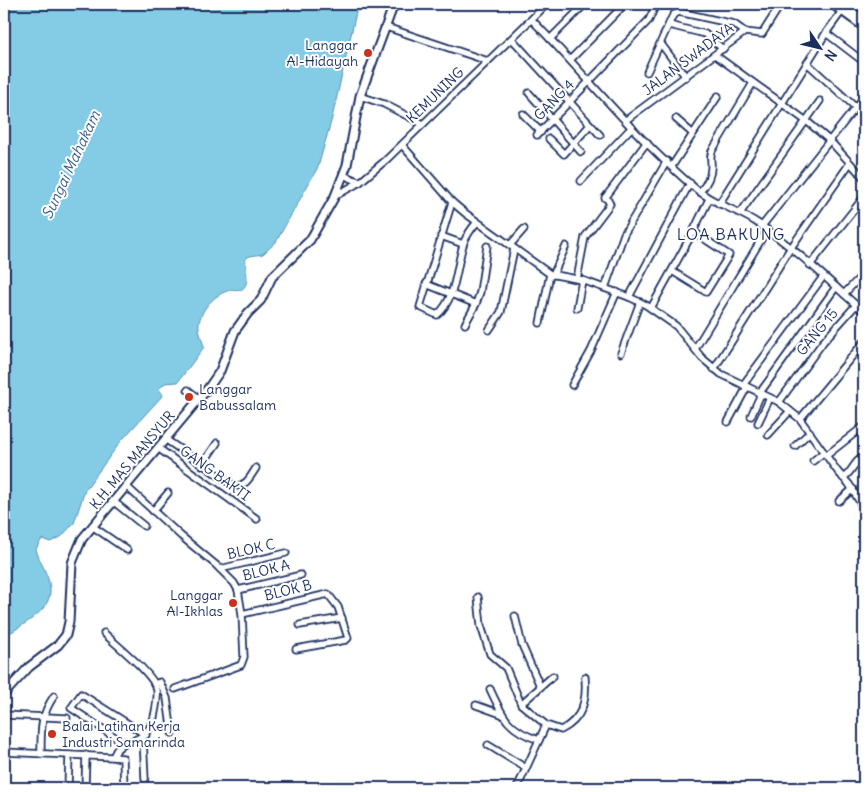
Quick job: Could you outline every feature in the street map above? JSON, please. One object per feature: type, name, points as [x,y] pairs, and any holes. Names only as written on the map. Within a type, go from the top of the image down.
[{"type":"main road","name":"K.H. MAS MANSYUR","points":[[4,694],[29,667],[58,645],[66,635],[69,622],[72,563],[76,549],[92,526],[200,399],[220,371],[235,331],[248,313],[261,300],[272,277],[310,240],[335,196],[351,146],[360,96],[394,4]]},
{"type":"main road","points":[[832,4],[842,7],[864,20]]},
{"type":"main road","points":[[842,7],[864,28]]},
{"type":"street","name":"KEMUNING","points":[[335,196],[360,182],[402,145],[547,4]]},
{"type":"street","points":[[550,39],[585,4]]},
{"type":"street","name":"GANG 4","points":[[523,114],[539,134],[652,14],[656,4]]},
{"type":"street","points":[[679,12],[682,4]]},
{"type":"street","name":"JALAN SWADAYA","points":[[626,120],[745,32],[762,34],[781,4]]},
{"type":"street","points":[[570,60],[622,6]]},
{"type":"street","points":[[719,204],[842,7]]},
{"type":"street","points":[[647,72],[675,13],[679,12],[734,24],[745,32]]},
{"type":"street","points":[[532,20],[632,127],[700,192],[719,204],[742,212],[764,228],[864,312]]},
{"type":"street","points":[[669,24],[705,34],[723,49]]},
{"type":"street","points":[[386,27],[488,61]]},
{"type":"street","points":[[826,33],[864,62]]},
{"type":"street","points":[[512,39],[600,135]]},
{"type":"street","points":[[661,44],[686,77]]},
{"type":"street","points":[[715,56],[807,122],[830,141],[864,178]]},
{"type":"street","points":[[807,64],[864,115]]},
{"type":"street","points":[[700,192],[710,174],[712,167],[709,159],[712,151],[753,83]]},
{"type":"street","points":[[529,93],[581,152]]},
{"type":"street","points":[[360,96],[384,104],[422,124]]},
{"type":"street","points":[[672,166],[718,96]]},
{"type":"street","points":[[695,349],[764,228],[864,97]]},
{"type":"street","points":[[742,212],[820,101]]},
{"type":"street","points":[[676,119],[692,133]]},
{"type":"street","points":[[549,139],[564,154],[590,126]]},
{"type":"street","points":[[581,181],[632,127]]},
{"type":"street","points":[[577,308],[585,237],[610,204],[605,198],[647,142]]},
{"type":"street","points":[[402,145],[452,202],[512,247],[552,274],[580,279],[617,292],[651,308],[676,326],[714,369],[779,402],[800,418],[825,454],[853,489],[864,509]]},
{"type":"street","points":[[605,288],[624,234],[667,161]]},
{"type":"street","points":[[714,369],[790,249],[850,163]]},
{"type":"street","points":[[343,175],[360,182]]},
{"type":"street","points":[[629,297],[690,183]]},
{"type":"street","points":[[810,265],[864,198]]},
{"type":"street","points":[[651,308],[694,232],[709,199]]},
{"type":"street","points":[[452,202],[420,307],[437,316],[450,293],[463,244],[477,222]]},
{"type":"street","points":[[489,330],[501,312],[512,247],[524,229]]},
{"type":"street","points":[[672,271],[706,292],[729,254],[694,232]]},
{"type":"street","points":[[441,236],[463,244]]},
{"type":"street","points":[[465,324],[480,292],[487,246]]},
{"type":"street","points":[[540,323],[552,274],[566,246]]},
{"type":"street","points":[[844,294],[864,273]]},
{"type":"street","points":[[728,422],[745,386],[823,277]]},
{"type":"street","points":[[426,284],[476,304]]},
{"type":"street","points":[[751,416],[760,394],[836,287]]},
{"type":"street","points":[[572,385],[591,351],[617,292]]},
{"type":"street","points":[[621,353],[640,302]]},
{"type":"street","name":"GANG 15","points":[[779,402],[823,342],[856,305]]},
{"type":"street","points":[[800,418],[864,342]]},
{"type":"street","points":[[188,390],[200,399]]},
{"type":"street","points":[[758,423],[770,398]]},
{"type":"street","points":[[768,435],[790,411]]},
{"type":"street","points":[[814,461],[864,426]]},
{"type":"street","points":[[794,446],[810,432]]},
{"type":"street","points":[[165,439],[234,486],[239,486],[246,482],[256,468]]},
{"type":"street","points":[[202,465],[217,443]]},
{"type":"street","name":"GANG BAKTI","points":[[158,448],[257,519]]},
{"type":"street","points":[[844,478],[850,473],[857,462],[864,457]]},
{"type":"street","points":[[126,486],[220,569],[238,590],[242,614],[244,657],[241,665],[175,689]]},
{"type":"street","points":[[839,501],[853,489]]},
{"type":"street","points":[[153,511],[168,493]]},
{"type":"street","points":[[859,498],[864,493]]},
{"type":"street","points":[[113,502],[144,526]]},
{"type":"street","points":[[92,526],[127,550]]},
{"type":"street","name":"BLOK C","points":[[220,569],[286,553]]},
{"type":"street","name":"BLOK A","points":[[238,590],[301,574]]},
{"type":"street","name":"BLOK B","points":[[242,614],[326,593],[330,595],[342,618],[348,638],[296,650]]},
{"type":"street","points":[[478,597],[481,626],[488,649],[492,656],[506,668],[521,704],[546,725],[561,730],[577,718],[586,701],[586,677]]},
{"type":"street","points":[[515,616],[524,650],[540,686]]},
{"type":"street","points":[[300,625],[342,618]]},
{"type":"street","points":[[104,633],[154,684],[157,701],[153,720],[144,736],[145,779]]},
{"type":"street","points":[[521,704],[553,676]]},
{"type":"street","points":[[154,684],[160,682],[165,688],[172,733]]},
{"type":"street","points":[[490,689],[501,714],[512,727],[525,735],[539,740]]},
{"type":"street","points":[[124,743],[71,708],[78,696],[83,694],[144,736]]},
{"type":"street","points":[[41,754],[42,717],[54,696]]},
{"type":"street","points":[[476,705],[501,714]]},
{"type":"street","points":[[4,716],[66,718]]},
{"type":"street","points":[[517,788],[546,725]]},
{"type":"street","points":[[113,757],[116,749],[124,743],[144,736]]},
{"type":"street","points":[[488,744],[526,768]]},
{"type":"street","points":[[4,752],[123,758],[124,788]]},
{"type":"street","points":[[68,788],[69,755]]},
{"type":"street","points":[[85,788],[86,755]]},
{"type":"water","name":"Sungai Mahakam","points":[[4,4],[358,4],[332,118],[318,167],[276,242],[263,254],[246,258],[247,280],[244,287],[241,290],[227,291],[214,298],[204,310],[199,326],[204,347],[178,382],[165,383],[159,389],[163,395],[121,441],[85,490],[74,523],[61,537],[50,542],[42,539],[36,549],[48,578],[50,589],[46,605],[33,618],[4,637]]},
{"type":"place","name":"Langgar Al-Hidayah","points":[[368,53]]},
{"type":"place","name":"Langgar Babussalam","points":[[189,397]]},
{"type":"place","name":"Langgar Al-Ikhlas","points":[[233,603]]},
{"type":"place","name":"Balai Latihan Kerja Industri Samarinda","points":[[52,734]]},
{"type":"district","name":"LOA BAKUNG","points":[[731,234]]}]
